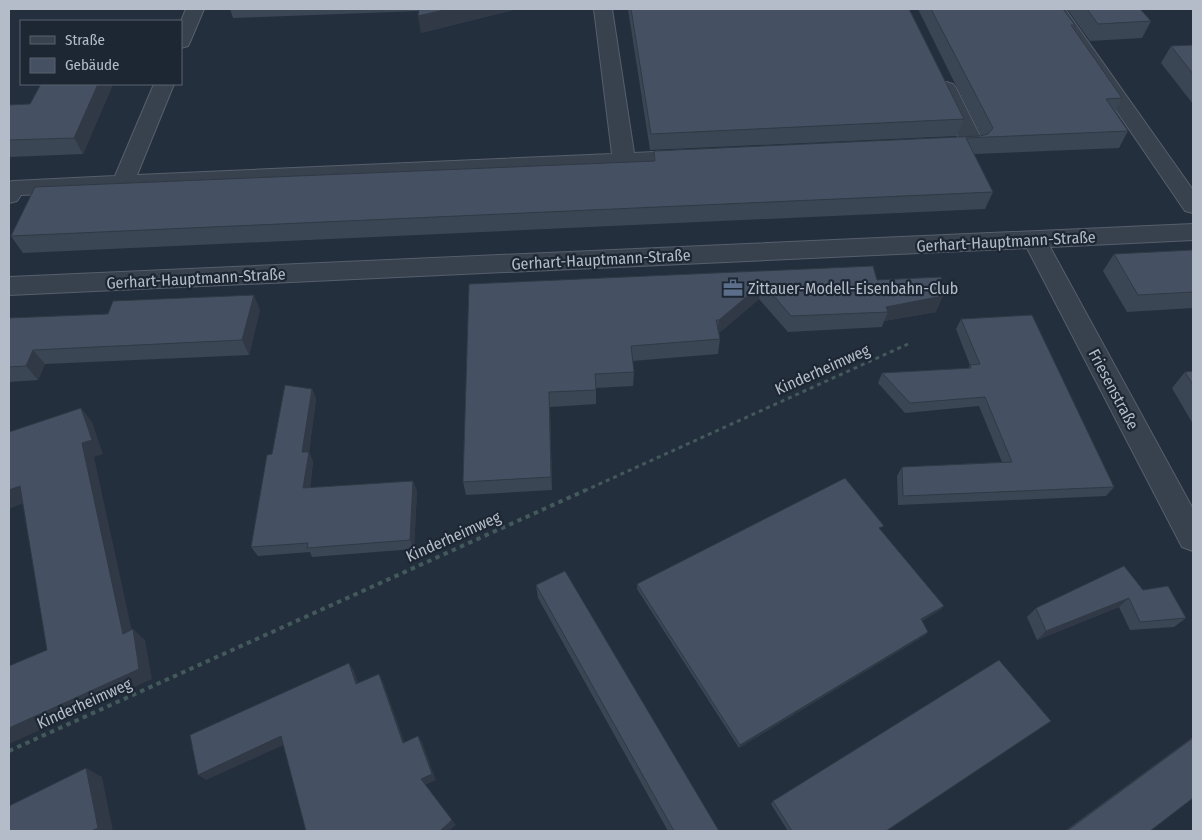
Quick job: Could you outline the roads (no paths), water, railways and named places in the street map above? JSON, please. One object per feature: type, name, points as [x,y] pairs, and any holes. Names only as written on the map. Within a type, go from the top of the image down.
[{"type":"street","points":[[182,40],[195,9]]},
{"type":"street","points":[[603,9],[624,160]]},
{"type":"street","points":[[1056,9],[1193,206]]},
{"type":"street","points":[[924,146],[974,144],[936,68]]},
{"type":"street","points":[[123,183],[164,85]]},
{"type":"street","points":[[9,196],[13,188],[714,156]]},
{"type":"street","points":[[1167,169],[1193,167]]},
{"type":"street","name":"Gerhart-Hauptmann-Straße","points":[[9,286],[1193,232]]},
{"type":"street","name":"Friesenstraße","points":[[1035,240],[1193,538]]},
{"type":"place","name":"Zittauer-Modell-Eisenbahn-Club","points":[[733,288]]}]
